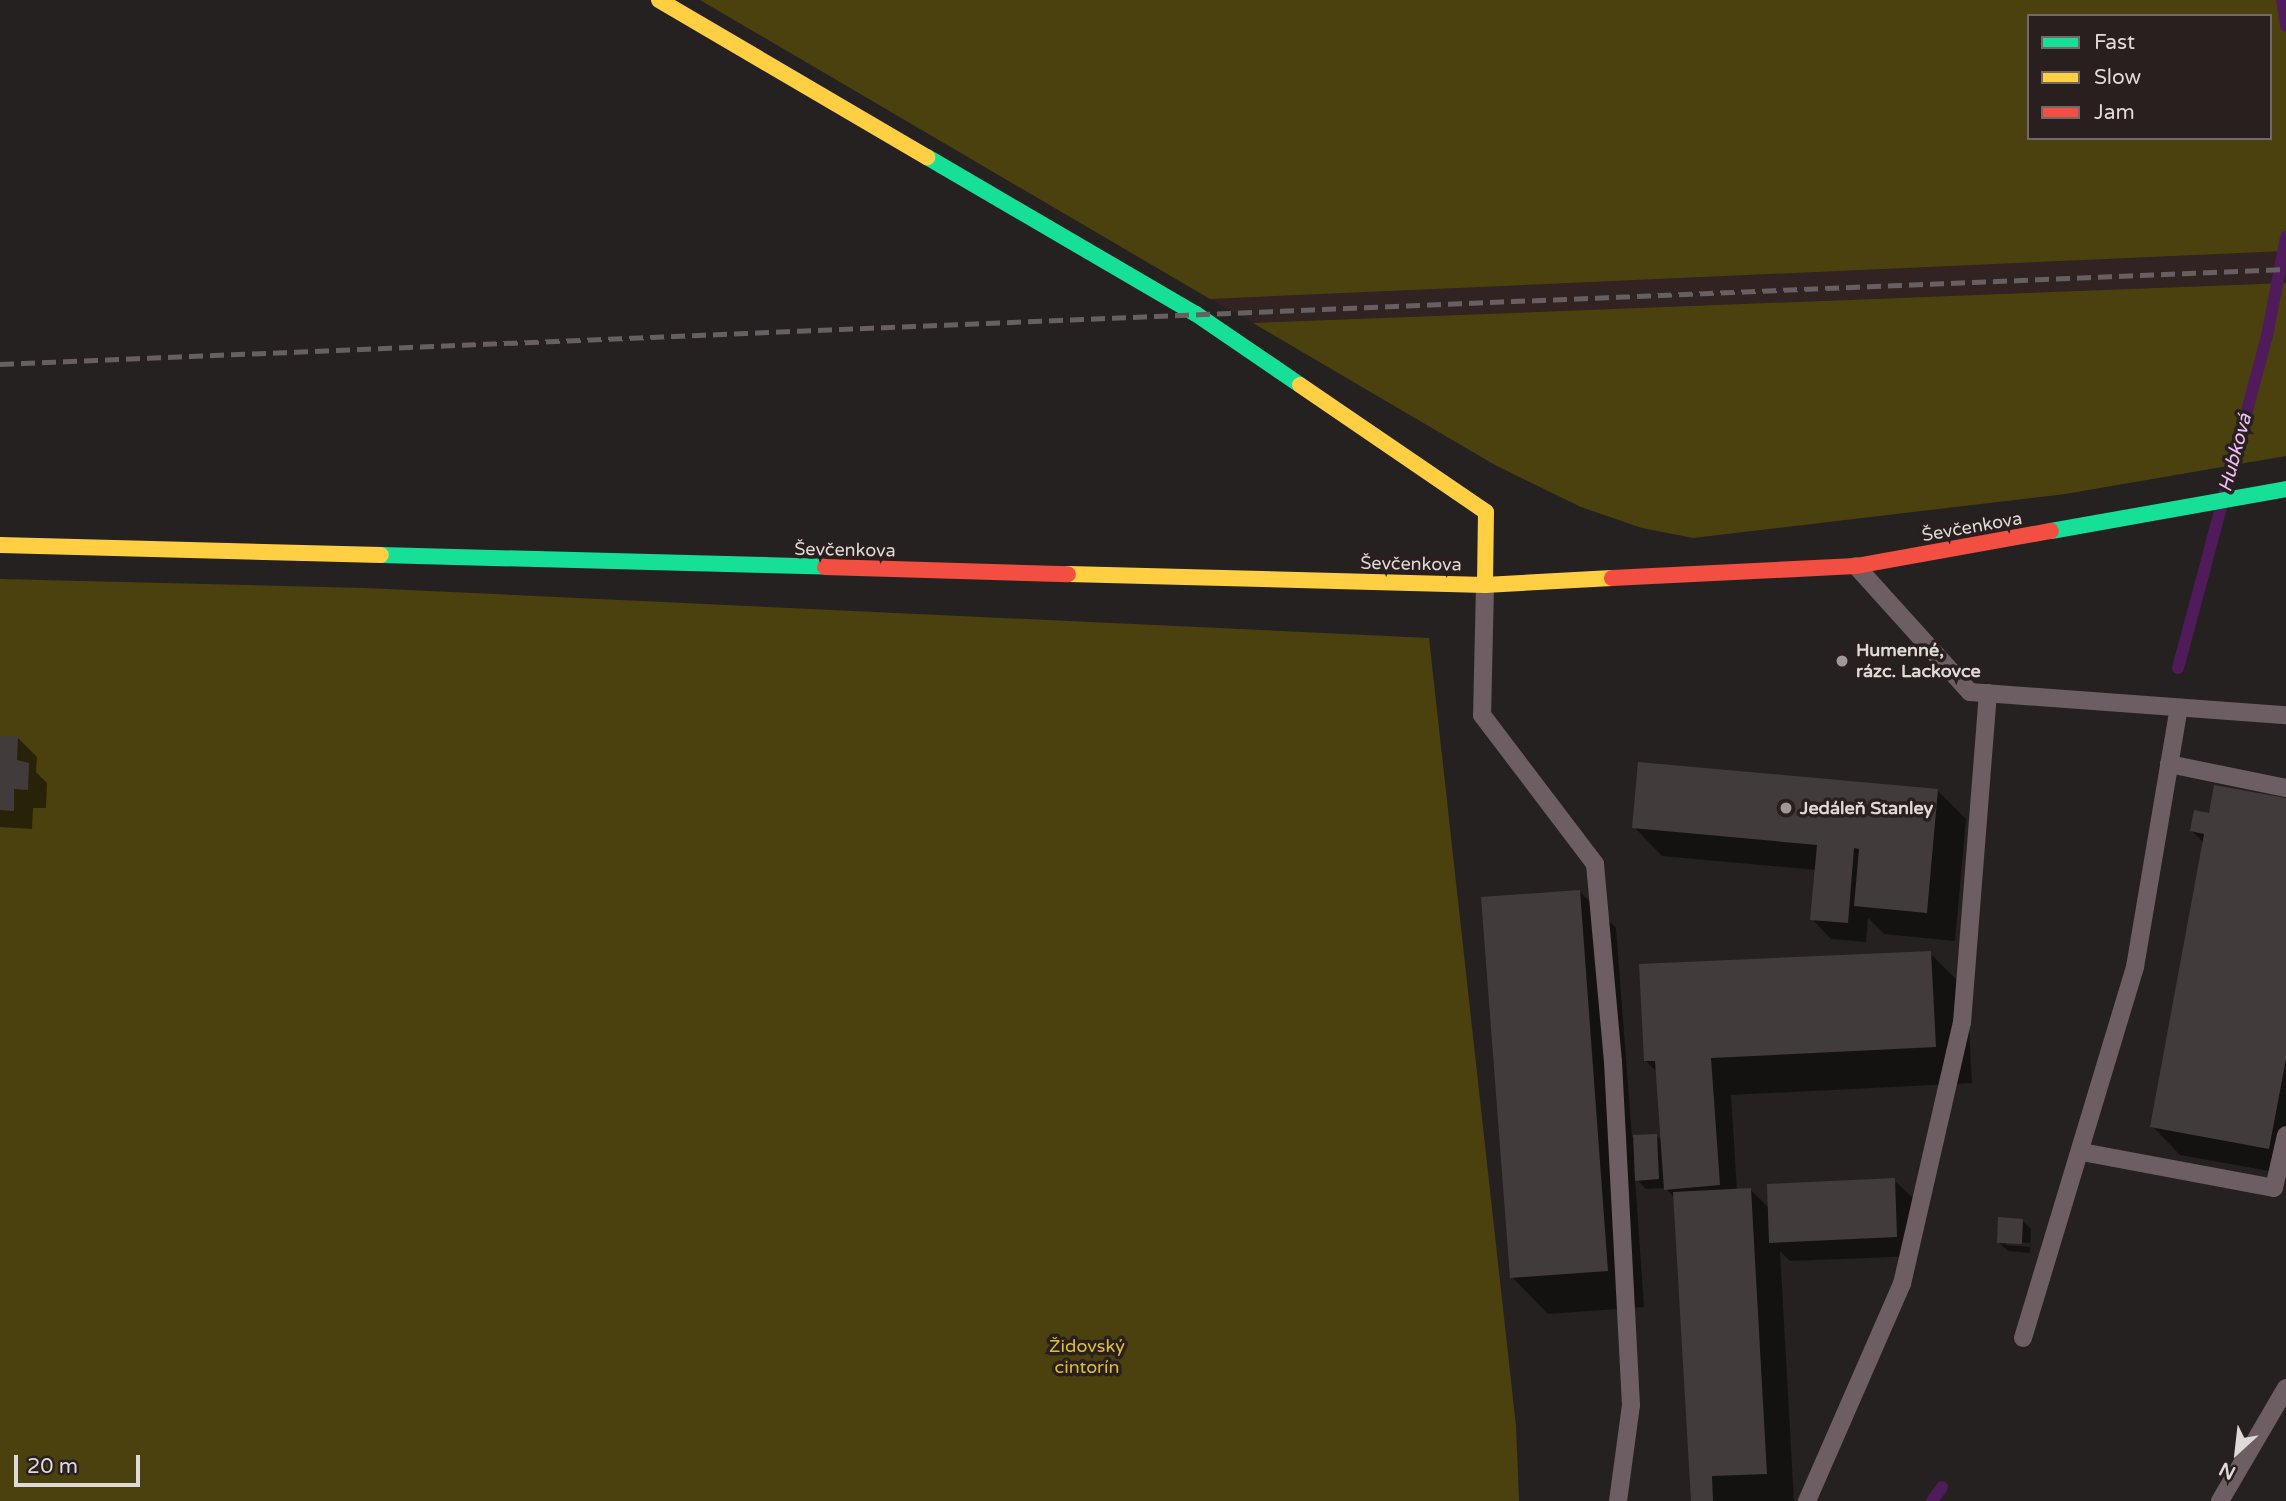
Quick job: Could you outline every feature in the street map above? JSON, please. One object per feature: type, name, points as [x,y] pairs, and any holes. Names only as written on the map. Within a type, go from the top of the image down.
[{"type":"main road","points":[[659,0],[1196,314],[1486,512],[1485,585]]},
{"type":"main road","name":"Ševčenkova","points":[[0,545],[365,552],[529,561],[1485,585],[1856,566],[2280,491]]},
{"type":"lane","points":[[1856,566],[1970,692],[2286,715]]},
{"type":"lane","points":[[1485,585],[1482,715],[1595,864],[1614,1062],[1631,1405],[1618,1501]]},
{"type":"lane","points":[[1807,1501],[1902,1284],[1962,1023],[1988,693]]},
{"type":"lane","points":[[2023,1338],[2082,1152],[2135,967],[2179,708]]},
{"type":"lane","points":[[2169,764],[2286,788]]},
{"type":"lane","points":[[2082,1152],[2280,1189],[2286,1135]]},
{"type":"lane","points":[[2220,1501],[2286,1388]]},
{"type":"shaded area","points":[[2286,251],[2286,283],[1253,323],[1210,299]]},
{"type":"green space","points":[[700,0],[2286,0],[2286,251],[1210,299]]},
{"type":"green space","points":[[2286,283],[2286,456],[2065,494],[1693,538],[1642,528],[1581,507],[1495,465],[1253,323]]},
{"type":"green space","name":"Židovský cintorín","points":[[0,579],[365,588],[1429,638],[1516,1426],[1519,1501],[0,1501]]},
{"type":"building","points":[[0,736],[18,736],[17,760],[29,763],[28,790],[14,789],[14,811],[0,810]]},
{"type":"building","points":[[1638,762],[1938,789],[1927,913],[1854,906],[1859,849],[1854,848],[1848,923],[1810,920],[1817,845],[1632,828]]},
{"type":"building","points":[[2214,785],[2286,798],[2286,1059],[2269,1149],[2150,1127],[2204,834],[2190,831],[2194,810],[2209,813]]},
{"type":"building","points":[[1580,890],[1608,1271],[1510,1278],[1481,897]]},
{"type":"building","points":[[1931,951],[1936,1047],[1711,1058],[1720,1185],[1664,1190],[1655,1061],[1644,1061],[1639,964]]},
{"type":"building","points":[[1657,1134],[1659,1179],[1635,1181],[1633,1135]]},
{"type":"building","points":[[1895,1178],[1897,1237],[1769,1243],[1767,1184]]},
{"type":"building","points":[[1751,1188],[1767,1474],[1712,1476],[1713,1501],[1691,1501],[1673,1192]]},
{"type":"building","points":[[1998,1217],[2023,1219],[2022,1244],[1997,1243]]},
{"type":"waterway","name":"Hubková","points":[[2282,0],[2286,26]]},
{"type":"waterway","name":"Hubková","points":[[2178,668],[2267,336],[2286,237]]},
{"type":"waterway","name":"Hubková","points":[[1932,1501],[1942,1487]]},
{"type":"railway","points":[[0,364],[2286,269]]},
{"type":"traffic: fast","points":[[927,157],[1196,314],[1300,385]]},
{"type":"traffic: fast","points":[[2051,531],[2286,489]]},
{"type":"traffic: fast","points":[[381,555],[825,567]]},
{"type":"traffic: slow","points":[[659,0],[927,157]]},
{"type":"traffic: slow","points":[[1300,385],[1486,512],[1485,585]]},
{"type":"traffic: slow","points":[[0,545],[381,555]]},
{"type":"traffic: slow","points":[[1068,574],[1485,585],[1612,578]]},
{"type":"traffic: jam","points":[[1612,578],[1856,566],[2051,531]]},
{"type":"traffic: jam","points":[[825,567],[1068,574]]},
{"type":"place","name":"Humenné, rázc. Lackovce","points":[[1842,661]]},
{"type":"place","name":"Jedáleň Stanley","points":[[1786,808]]}]
